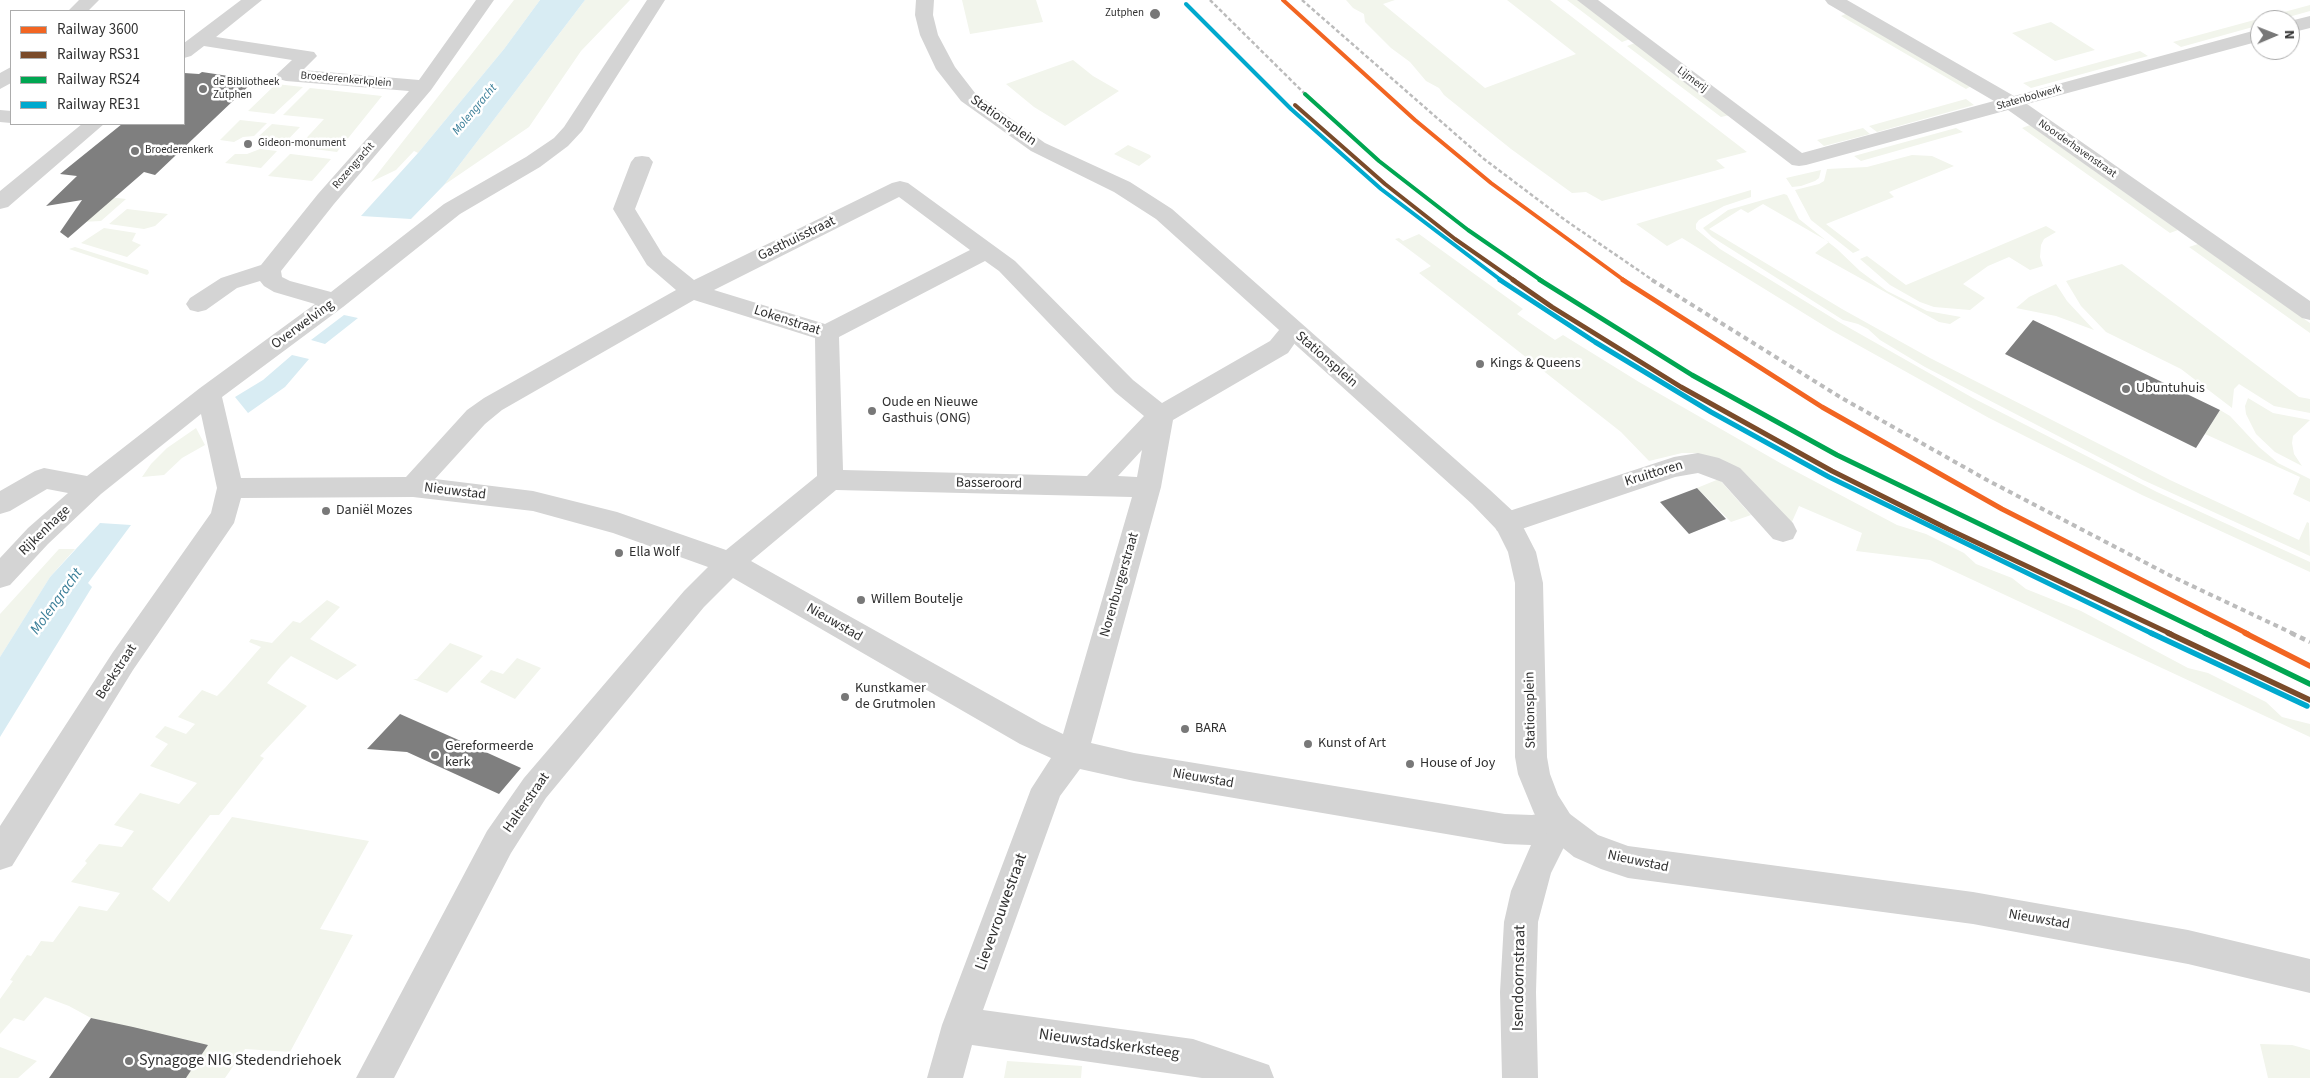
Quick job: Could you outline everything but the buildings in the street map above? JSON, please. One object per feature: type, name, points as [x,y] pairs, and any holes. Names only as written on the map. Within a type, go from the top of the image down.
[{"type":"street","points":[[78,10],[90,0]]},
{"type":"street","points":[[191,46],[253,0]]},
{"type":"street","name":"Rozengracht","points":[[269,270],[326,199],[424,86],[485,0]]},
{"type":"street","name":"Overwelving","points":[[92,487],[208,394],[335,301],[452,210],[548,152],[572,130],[656,0]]},
{"type":"street","name":"Stationsplein","points":[[925,0],[924,16],[932,41],[946,69],[968,97],[1038,147],[1122,187],[1164,214],[1481,497],[1507,523],[1522,552],[1529,583],[1533,770],[1545,803],[1559,825]]},
{"type":"street","name":"Lijmerij","points":[[1586,0],[1799,160]]},
{"type":"street","name":"Noorderhavenstraat","points":[[1834,0],[2012,103],[2310,312]]},
{"type":"street","name":"Statenbolwerk","points":[[1799,160],[2250,38]]},
{"type":"street","name":"Broederenkerkplein","points":[[191,46],[307,56],[286,75],[424,86]]},
{"type":"street","points":[[0,83],[10,74]]},
{"type":"street","points":[[0,202],[93,125]]},
{"type":"street","name":"Lokenstraat","points":[[642,162],[624,209],[656,260],[692,291],[827,333],[830,480]]},
{"type":"street","name":"Gasthuisstraat","points":[[413,487],[476,417],[493,404],[692,291],[900,188],[988,250],[1007,266],[1124,386],[1161,415]]},
{"type":"street","points":[[827,333],[988,250]]},
{"type":"street","points":[[198,304],[229,283],[269,270],[272,281],[282,287],[335,301]]},
{"type":"street","points":[[1095,484],[1161,415],[1279,348],[1292,330]]},
{"type":"street","points":[[208,394],[230,488]]},
{"type":"street","name":"Norenburgerstraat","points":[[1073,753],[1148,487],[1161,415]]},
{"type":"street","name":"Kruittoren","points":[[1507,523],[1674,467],[1698,463],[1710,465],[1731,475],[1783,531]]},
{"type":"street","points":[[0,504],[44,478],[92,487]]},
{"type":"street","points":[[730,563],[830,480]]},
{"type":"street","name":"Basseroord","points":[[830,480],[1095,484],[1148,487]]},
{"type":"street","name":"Rijkenhage","points":[[0,577],[38,536],[92,487]]},
{"type":"street","name":"Nieuwstad","points":[[230,488],[413,487],[533,501],[617,523],[730,563],[1031,734],[1073,753],[1134,767],[1505,829],[1532,830],[1559,825],[1586,846],[1601,854],[1628,862],[1973,908],[2188,947],[2310,976]]},
{"type":"street","name":"Beekstraat","points":[[0,855],[123,661],[224,516],[230,488]]},
{"type":"street","name":"Halterstraat","points":[[374,1078],[500,842],[535,788],[694,600],[730,563]]},
{"type":"street","name":"Lievevrouwestraat","points":[[945,1078],[960,1024],[1047,789],[1073,753]]},
{"type":"street","name":"Isendoornstraat","points":[[1520,1078],[1518,992],[1521,922],[1528,891],[1537,867],[1559,825]]},
{"type":"street","name":"Nieuwstadskerksteeg","points":[[960,1024],[1193,1057],[1256,1078]]},
{"type":"shaded area","points":[[514,0],[540,0],[504,49],[418,153],[414,151],[396,170],[371,182]]},
{"type":"shaded area","points":[[585,0],[630,0],[581,51],[529,127],[444,185]]},
{"type":"shaded area","points":[[962,0],[1036,0],[1043,22],[970,34]]},
{"type":"shaded area","points":[[1346,0],[1395,0],[1383,4],[1485,88],[1576,54],[1507,0],[1550,0],[1747,152],[1716,160],[1725,168],[1602,201],[1586,192],[1572,193],[1511,149],[1444,95],[1439,88],[1426,81],[1410,62],[1391,48],[1365,22],[1364,14],[1353,8]]},
{"type":"shaded area","points":[[1567,0],[1578,0],[1630,39],[1622,42]]},
{"type":"shaded area","points":[[2310,5],[2310,11],[2300,14],[2300,10],[2291,10]]},
{"type":"shaded area","points":[[1848,13],[1973,85],[1966,89],[1841,16]]},
{"type":"shaded area","points":[[2250,21],[2250,28],[2181,47],[2173,42]]},
{"type":"shaded area","points":[[2051,22],[2095,50],[2055,61],[2012,33]]},
{"type":"shaded area","points":[[1635,43],[1730,115],[1721,117],[1627,46]]},
{"type":"shaded area","points":[[2140,51],[2148,56],[2031,88],[2023,83]]},
{"type":"shaded area","points":[[1073,60],[1093,76],[1119,91],[1065,126],[1034,107],[1006,84]]},
{"type":"shaded area","points":[[276,84],[303,87],[274,114],[248,111]]},
{"type":"shaded area","points":[[310,88],[382,96],[337,152],[298,147],[324,119],[283,115]]},
{"type":"shaded area","points":[[1966,99],[1974,105],[1877,132],[1869,126]]},
{"type":"shaded area","points":[[240,120],[267,123],[254,136],[243,137],[234,142],[220,140]]},
{"type":"shaded area","points":[[272,124],[300,127],[280,148],[264,146],[263,138],[259,136]]},
{"type":"shaded area","points":[[2030,125],[2178,230],[2170,233],[2022,128]]},
{"type":"shaded area","points":[[1863,128],[1870,134],[1824,146],[1817,140]]},
{"type":"shaded area","points":[[1956,128],[1963,132],[1861,161],[1854,156]]},
{"type":"shaded area","points":[[1128,145],[1151,157],[1139,166],[1114,154]]},
{"type":"shaded area","points":[[260,149],[277,151],[261,168],[225,163],[235,154],[247,154]]},
{"type":"shaded area","points":[[290,154],[331,159],[312,181],[268,176]]},
{"type":"shaded area","points":[[1912,155],[1932,156],[1954,166],[1889,192],[1894,197],[1826,224],[1860,250],[1853,253],[1811,220],[1795,190],[1824,181],[1827,169],[1867,167]]},
{"type":"shaded area","points":[[1821,170],[1819,178],[1801,186],[1792,187],[1786,178]]},
{"type":"shaded area","points":[[1751,190],[1751,197],[1724,206],[1699,220],[1696,224],[1696,229],[1720,249],[1839,322],[1973,398],[2157,492],[2310,562],[2310,572],[2142,495],[1989,418],[1831,330],[1682,238],[1667,246],[1636,224]]},
{"type":"shaded area","points":[[1784,194],[1787,195],[1799,219],[1826,240],[1763,204],[1748,213],[1741,209],[1709,229],[1842,309],[1930,358],[2170,480],[2299,540],[2307,522],[2309,523],[2310,556],[2143,480],[1925,367],[1880,340],[1868,329],[1843,320],[1712,237],[1703,228],[1728,210]]},
{"type":"shaded area","points":[[109,197],[126,199],[101,221],[81,222],[101,210],[98,206]]},
{"type":"shaded area","points":[[127,209],[168,214],[155,226],[144,229],[109,224]]},
{"type":"shaded area","points":[[2046,226],[2056,232],[2044,239],[2041,245],[2040,257],[2043,266],[2030,270],[2009,257],[1988,266],[1963,284],[1985,298],[1970,310],[1934,307],[1920,302],[1890,285],[1860,259],[1867,256],[1906,285]]},
{"type":"shaded area","points":[[104,228],[136,233],[132,241],[141,245],[127,257],[81,243]]},
{"type":"shaded area","points":[[1419,234],[1523,309],[1517,314],[1555,340],[1563,335],[1639,382],[1782,464],[1897,525],[1926,534],[1964,553],[1976,564],[2012,578],[2026,589],[2081,611],[2188,668],[2208,673],[2266,702],[2282,717],[2310,724],[2310,737],[1930,560],[1856,551],[1862,533],[1799,506],[1791,524],[1744,473],[1721,459],[1694,453],[1682,453],[1649,461],[1621,432],[1419,273],[1431,266],[1395,239],[1399,238],[1403,241]]},
{"type":"shaded area","points":[[1829,242],[1860,271],[1887,291],[1927,311],[1961,317],[1950,324],[1939,322],[1815,253]]},
{"type":"shaded area","points":[[2198,244],[2310,323],[2310,333],[2189,247]]},
{"type":"shaded area","points":[[75,247],[148,270],[149,273],[147,275],[69,249]]},
{"type":"shaded area","points":[[2122,264],[2299,397],[2310,399],[2310,413],[2274,406],[2239,384],[2234,389],[2232,408],[2181,369],[2106,332],[2081,306],[2066,281]]},
{"type":"shaded area","points":[[2056,284],[2067,301],[2094,330],[2056,316],[2016,308],[2029,297]]},
{"type":"shaded area","points":[[2248,398],[2273,413],[2310,420],[2293,436],[2294,454],[2302,466],[2275,452],[2256,434],[2246,414],[2245,406]]},
{"type":"shaded area","points":[[2220,410],[2230,416],[2259,447],[2278,463],[2310,479],[2310,502],[2293,494],[2300,477],[2205,434]]},
{"type":"shaded area","points":[[196,428],[205,445],[182,458],[164,475],[142,477],[151,464],[167,448]]},
{"type":"shaded area","points":[[1719,479],[1751,515],[1731,522],[1697,488]]},
{"type":"shaded area","points":[[59,549],[75,549],[50,577],[0,657],[0,614]]},
{"type":"shaded area","points":[[327,600],[340,607],[310,639],[357,665],[337,680],[291,656],[282,665],[267,683],[307,706],[260,756],[264,758],[219,815],[210,815],[152,889],[169,902],[232,817],[369,841],[320,929],[353,935],[290,1052],[245,1049],[225,1078],[186,1078],[207,1045],[91,1018],[69,1006],[45,997],[24,1021],[14,1018],[0,1034],[0,999],[13,981],[10,980],[27,955],[31,956],[41,941],[53,942],[79,906],[107,911],[120,893],[71,882],[87,863],[85,861],[99,844],[122,847],[134,831],[114,825],[140,793],[179,804],[197,783],[150,766],[168,744],[155,737],[165,726],[186,734],[195,724],[178,717],[202,690],[217,696],[225,688],[261,647],[249,642],[251,639],[272,643],[293,621],[300,623]]},
{"type":"shaded area","points":[[450,643],[483,656],[447,693],[413,679],[417,679]]},
{"type":"shaded area","points":[[517,658],[541,668],[515,699],[480,682],[491,670],[503,674]]},
{"type":"shaded area","points":[[2260,1044],[2292,1045],[2310,1050],[2310,1078],[2268,1078]]},
{"type":"shaded area","points":[[0,1047],[37,1061],[18,1078],[0,1078]]},
{"type":"shaded area","points":[[1007,1061],[1082,1066],[1081,1078],[1004,1078]]},
{"type":"water","name":"Molengracht","points":[[540,0],[585,0],[444,185],[411,219],[361,216],[418,153],[504,49]]},
{"type":"water","points":[[344,315],[358,318],[325,344],[311,340]]},
{"type":"water","points":[[292,355],[309,359],[285,387],[248,413],[235,397],[263,380]]},
{"type":"water","name":"Molengracht","points":[[100,523],[131,525],[88,583],[92,587],[0,737],[0,657],[50,577]]},
{"type":"railway","points":[[1210,0],[1305,94]]},
{"type":"railway","points":[[1302,0],[1484,159],[1565,220],[1654,281]]},
{"type":"railway","points":[[1652,280],[1840,397],[1987,480],[2171,576],[2294,634]]},
{"type":"railway","points":[[2291,633],[2310,642]]},
{"type":"rail line","name":"3600","points":[[1283,0],[1415,120],[1491,183],[1613,273],[1702,332],[1822,407],[2002,509],[2310,666]]},
{"type":"rail line","name":"RE31","points":[[1186,4],[1291,109],[1381,189],[1493,275],[1595,342],[1711,412],[1829,477],[2048,585],[2307,706]]},
{"type":"rail line","name":"RS24","points":[[1305,94],[1379,161],[1468,230],[1569,300],[1692,375],[1837,455],[2310,684]]},
{"type":"rail line","name":"RS31","points":[[1295,105],[1385,184],[1455,239],[1552,307],[1681,387],[1832,471],[1948,529],[2310,700]]},
{"type":"place","name":"Zutphen","points":[[1155,14]]},
{"type":"place","name":"de Bibliotheek Zutphen","points":[[203,89]]},
{"type":"place","name":"Gideon-monument","points":[[248,144]]},
{"type":"place","name":"Broederenkerk","points":[[135,151]]},
{"type":"place","name":"Kings & Queens","points":[[1480,364]]},
{"type":"place","name":"Ubuntuhuis","points":[[2126,389]]},
{"type":"place","name":"Oude en Nieuwe Gasthuis (ONG)","points":[[872,411]]},
{"type":"place","name":"Daniël Mozes","points":[[326,511]]},
{"type":"place","name":"Ella Wolf","points":[[619,553]]},
{"type":"place","name":"Willem Boutelje","points":[[861,600]]},
{"type":"place","name":"Kunstkamer de Grutmolen","points":[[845,697]]},
{"type":"place","name":"BARA","points":[[1185,729]]},
{"type":"place","name":"Kunst of Art","points":[[1308,744]]},
{"type":"place","name":"Gereformeerde kerk","points":[[435,755]]},
{"type":"place","name":"House of Joy","points":[[1410,764]]},
{"type":"place","name":"Synagoge NIG Stedendriehoek","points":[[129,1061]]}]
